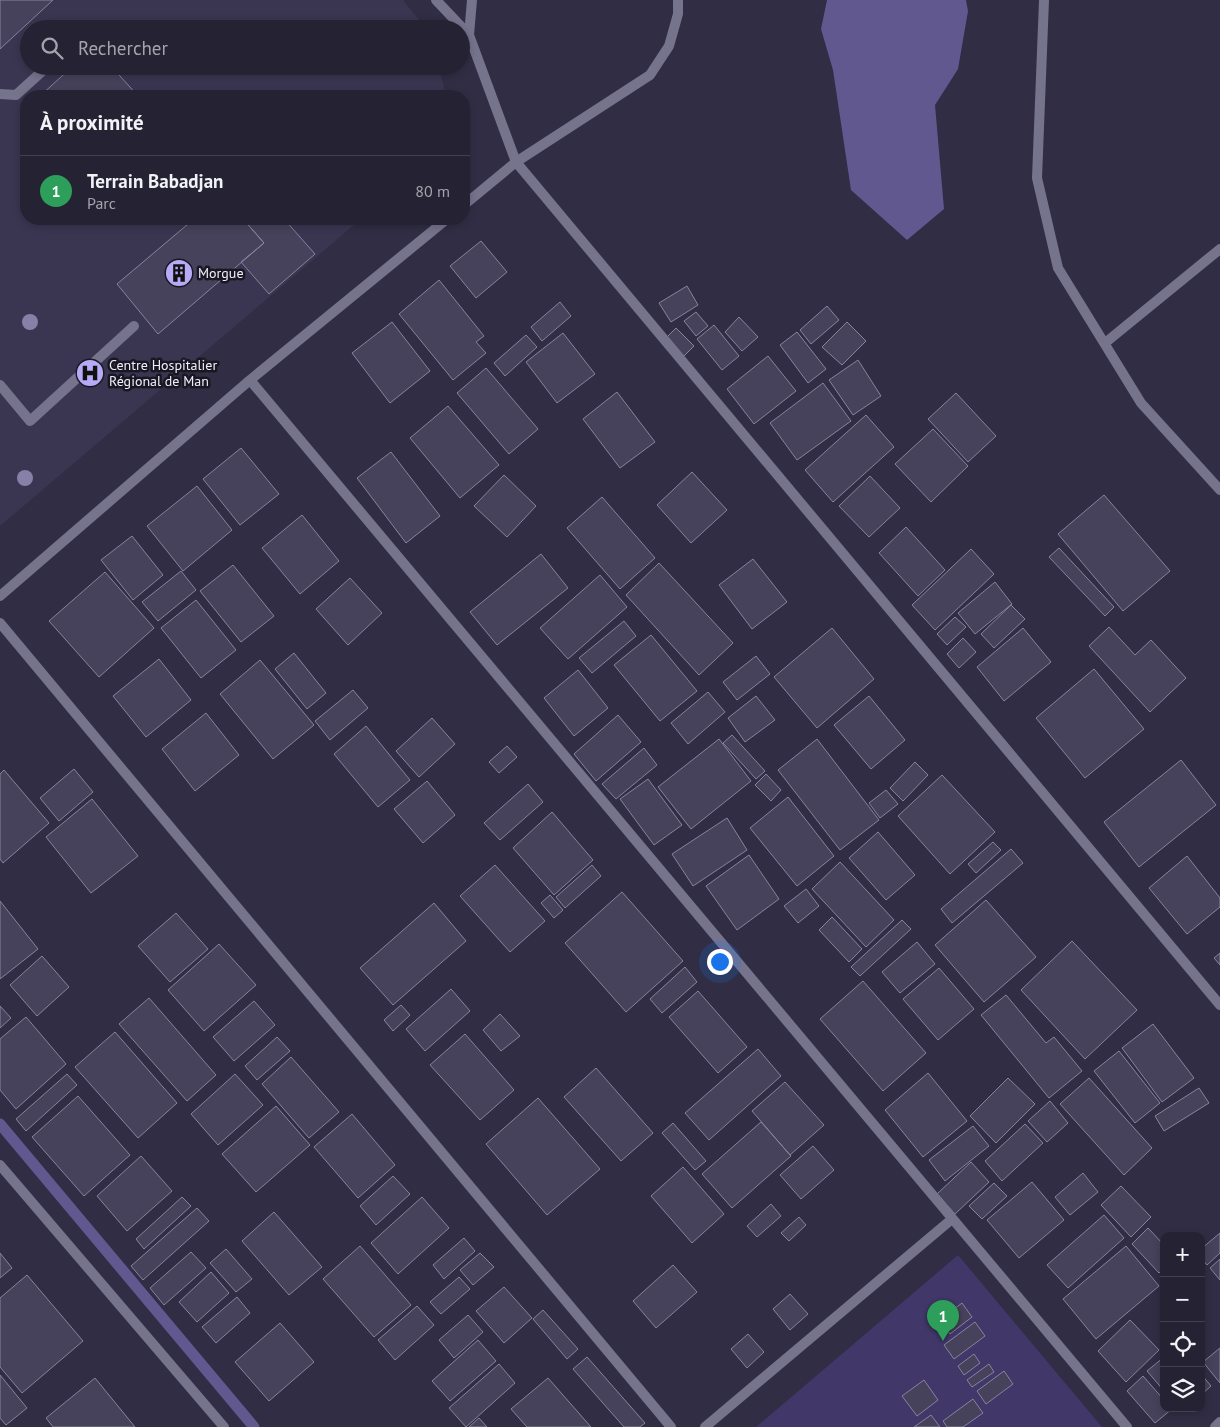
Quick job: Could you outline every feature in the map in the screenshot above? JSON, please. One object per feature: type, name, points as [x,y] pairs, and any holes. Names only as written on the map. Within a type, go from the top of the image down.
[{"type":"street","points":[[436,0],[455,20]]},
{"type":"street","points":[[470,23],[472,0]]},
{"type":"street","points":[[470,200],[516,162],[650,75],[668,46],[678,14],[678,0]]},
{"type":"street","points":[[1044,0],[1037,178],[1058,268],[1142,402],[1220,490]]},
{"type":"street","points":[[470,38],[516,162],[1220,1005]]},
{"type":"street","points":[[22,90],[38,75]]},
{"type":"street","points":[[0,94],[16,95],[20,91]]},
{"type":"street","points":[[0,596],[250,380],[440,225]]},
{"type":"street","points":[[1105,343],[1220,249]]},
{"type":"street","points":[[0,385],[30,421],[134,326]]},
{"type":"street","points":[[250,380],[1127,1427]]},
{"type":"street","points":[[0,623],[671,1427]]},
{"type":"street","points":[[0,1165],[224,1427]]},
{"type":"street","points":[[705,1427],[952,1219]]},
{"type":"street","points":[[1215,1427],[1220,1422]]},
{"type":"shaded area","name":"Centre Hospitalier Régional de Man","points":[[0,0],[403,0],[419,20],[20,20],[20,75],[441,75],[445,90],[20,90],[20,225],[354,225],[0,526]]},
{"type":"shaded area","points":[[827,0],[966,0],[968,11],[958,69],[935,105],[944,209],[907,240],[851,190],[833,70],[821,29]]},
{"type":"shaded area","points":[[958,1255],[1102,1427],[756,1427]]},
{"type":"building","points":[[0,0],[53,0],[31,20],[20,20],[20,31],[0,49]]},
{"type":"building","points":[[63,75],[119,75],[133,90],[47,90]]},
{"type":"building","name":"Morgue","points":[[187,225],[248,225],[264,243],[158,334],[117,284]]},
{"type":"building","points":[[248,225],[289,225],[315,254],[269,294],[241,262],[264,243]]},
{"type":"building","points":[[481,241],[507,272],[476,298],[450,266]]},
{"type":"building","points":[[439,280],[484,336],[476,342],[486,353],[453,380],[399,314]]},
{"type":"building","points":[[687,286],[698,305],[671,322],[659,303]]},
{"type":"building","points":[[560,302],[571,316],[542,341],[531,327]]},
{"type":"building","points":[[827,306],[839,320],[811,344],[800,330]]},
{"type":"building","points":[[696,312],[708,326],[696,336],[684,321]]},
{"type":"building","points":[[739,317],[758,337],[742,351],[725,332]]},
{"type":"building","points":[[392,322],[430,371],[390,403],[352,353]]},
{"type":"building","points":[[847,322],[866,341],[842,365],[822,347]]},
{"type":"building","points":[[714,325],[739,356],[722,370],[697,339]]},
{"type":"building","points":[[676,328],[694,346],[684,356],[666,338]]},
{"type":"building","points":[[797,332],[826,369],[808,383],[780,345]]},
{"type":"building","points":[[563,333],[595,374],[557,403],[526,362]]},
{"type":"building","points":[[526,335],[537,347],[505,376],[494,363]]},
{"type":"building","points":[[768,356],[796,391],[754,424],[727,389]]},
{"type":"building","points":[[858,360],[881,396],[853,415],[829,380]]},
{"type":"building","points":[[486,368],[538,429],[509,454],[457,393]]},
{"type":"building","points":[[823,383],[851,421],[797,460],[770,423]]},
{"type":"building","points":[[617,392],[655,442],[620,468],[583,419]]},
{"type":"building","points":[[956,393],[996,436],[968,462],[928,419]]},
{"type":"building","points":[[448,406],[499,465],[460,498],[410,438]]},
{"type":"building","points":[[866,415],[894,447],[833,502],[805,470]]},
{"type":"building","points":[[933,429],[968,466],[931,502],[895,464]]},
{"type":"building","points":[[241,448],[279,494],[240,525],[203,479]]},
{"type":"building","points":[[391,452],[440,516],[406,543],[357,478]]},
{"type":"building","points":[[692,472],[727,510],[691,543],[657,505]]},
{"type":"building","points":[[504,475],[536,506],[507,537],[474,506]]},
{"type":"building","points":[[870,476],[900,508],[869,537],[839,506]]},
{"type":"building","points":[[197,486],[232,530],[183,571],[147,526]]},
{"type":"building","points":[[1104,495],[1170,571],[1123,611],[1058,534]]},
{"type":"building","points":[[602,497],[655,558],[620,589],[567,528]]},
{"type":"building","points":[[302,515],[339,561],[300,594],[262,548]]},
{"type":"building","points":[[906,527],[945,570],[918,596],[879,553]]},
{"type":"building","points":[[132,536],[163,575],[133,600],[101,560]]},
{"type":"building","points":[[1059,548],[1114,607],[1105,616],[1049,557]]},
{"type":"building","points":[[971,549],[994,574],[935,630],[912,605]]},
{"type":"building","points":[[541,554],[568,588],[497,645],[470,612]]},
{"type":"building","points":[[753,559],[787,602],[752,629],[719,585]]},
{"type":"building","points":[[659,563],[733,643],[699,675],[626,595]]},
{"type":"building","points":[[233,565],[274,616],[241,642],[200,591]]},
{"type":"building","points":[[181,571],[196,590],[158,621],[142,602]]},
{"type":"building","points":[[105,572],[154,628],[99,677],[49,621]]},
{"type":"building","points":[[600,575],[627,607],[568,659],[540,628]]},
{"type":"building","points":[[350,578],[382,613],[348,645],[316,609]]},
{"type":"building","points":[[995,582],[1012,604],[975,634],[958,613]]},
{"type":"building","points":[[196,600],[236,650],[201,678],[161,628]]},
{"type":"building","points":[[1011,605],[1025,619],[994,648],[981,634]]},
{"type":"building","points":[[955,617],[966,627],[947,645],[937,634]]},
{"type":"building","points":[[624,621],[636,636],[592,673],[579,658]]},
{"type":"building","points":[[1109,627],[1135,655],[1151,640],[1186,678],[1150,712],[1089,646]]},
{"type":"building","points":[[832,628],[874,679],[817,728],[774,677]]},
{"type":"building","points":[[1023,628],[1051,662],[1004,701],[977,667]]},
{"type":"building","points":[[651,635],[697,691],[660,721],[614,665]]},
{"type":"building","points":[[963,638],[976,652],[959,668],[947,654]]},
{"type":"building","points":[[294,653],[326,693],[307,709],[275,669]]},
{"type":"building","points":[[756,656],[770,674],[737,700],[723,682]]},
{"type":"building","points":[[159,659],[191,700],[146,737],[113,696]]},
{"type":"building","points":[[260,660],[314,725],[273,759],[220,694]]},
{"type":"building","points":[[1094,669],[1144,729],[1085,778],[1036,718]]},
{"type":"building","points":[[578,670],[608,708],[574,736],[544,698]]},
{"type":"building","points":[[353,690],[368,708],[330,740],[315,721]]},
{"type":"building","points":[[708,692],[725,712],[688,744],[671,723]]},
{"type":"building","points":[[756,696],[775,720],[745,742],[728,718]]},
{"type":"building","points":[[869,696],[905,740],[871,769],[834,725]]},
{"type":"building","points":[[206,713],[239,755],[195,791],[162,749]]},
{"type":"building","points":[[618,715],[641,742],[596,781],[574,754]]},
{"type":"building","points":[[432,718],[455,744],[419,777],[396,751]]},
{"type":"building","points":[[366,726],[410,780],[378,807],[334,754]]},
{"type":"building","points":[[732,735],[765,771],[756,779],[723,743]]},
{"type":"building","points":[[719,739],[751,781],[691,829],[658,787]]},
{"type":"building","points":[[817,739],[879,820],[840,850],[778,770]]},
{"type":"building","points":[[507,746],[517,757],[499,773],[489,762]]},
{"type":"building","points":[[644,748],[657,765],[616,799],[602,784]]},
{"type":"building","points":[[1181,760],[1216,805],[1139,867],[1104,822]]},
{"type":"building","points":[[915,762],[928,775],[903,801],[890,788]]},
{"type":"building","points":[[74,769],[93,792],[59,821],[40,798]]},
{"type":"building","points":[[4,770],[49,823],[3,863],[0,859],[0,774]]},
{"type":"building","points":[[766,774],[781,790],[771,801],[755,785]]},
{"type":"building","points":[[942,775],[995,832],[950,874],[898,816]]},
{"type":"building","points":[[648,779],[682,825],[654,845],[620,799]]},
{"type":"building","points":[[427,781],[455,815],[423,843],[394,809]]},
{"type":"building","points":[[528,784],[543,802],[500,840],[484,823]]},
{"type":"building","points":[[886,790],[898,804],[880,818],[869,803]]},
{"type":"building","points":[[788,797],[834,856],[797,886],[750,828]]},
{"type":"building","points":[[92,799],[138,856],[91,893],[46,837]]},
{"type":"building","points":[[552,812],[593,860],[554,895],[513,848]]},
{"type":"building","points":[[727,818],[747,850],[693,886],[672,854]]},
{"type":"building","points":[[878,832],[915,875],[886,900],[849,858]]},
{"type":"building","points":[[993,842],[1001,850],[976,873],[968,864]]},
{"type":"building","points":[[1011,849],[1023,863],[952,923],[941,909]]},
{"type":"building","points":[[749,855],[779,899],[737,930],[706,886]]},
{"type":"building","points":[[1187,856],[1220,898],[1220,907],[1187,934],[1149,888]]},
{"type":"building","points":[[840,862],[894,920],[866,947],[812,889]]},
{"type":"building","points":[[495,865],[545,921],[510,952],[460,896]]},
{"type":"building","points":[[592,865],[601,876],[565,908],[556,897]]},
{"type":"building","points":[[806,889],[819,906],[798,923],[784,906]]},
{"type":"building","points":[[622,892],[683,961],[626,1012],[565,943]]},
{"type":"building","points":[[550,895],[563,910],[554,918],[541,903]]},
{"type":"building","points":[[986,900],[1036,957],[984,1002],[935,945]]},
{"type":"building","points":[[0,901],[38,949],[0,979]]},
{"type":"building","points":[[434,903],[466,941],[393,1005],[360,968]]},
{"type":"building","points":[[176,913],[208,949],[170,982],[138,946]]},
{"type":"building","points":[[832,917],[862,949],[849,962],[819,930]]},
{"type":"building","points":[[902,920],[911,929],[860,976],[851,967]]},
{"type":"building","points":[[1072,941],[1137,1010],[1085,1059],[1021,990]]},
{"type":"building","points":[[917,942],[935,964],[900,993],[882,972]]},
{"type":"building","points":[[219,944],[256,985],[204,1031],[168,990]]},
{"type":"building","points":[[1220,953],[1220,965],[1214,958]]},
{"type":"building","points":[[42,956],[69,987],[37,1016],[10,985]]},
{"type":"building","points":[[685,967],[697,982],[662,1013],[650,999]]},
{"type":"building","points":[[939,968],[974,1009],[938,1040],[903,999]]},
{"type":"building","points":[[863,981],[926,1053],[883,1091],[820,1019]]},
{"type":"building","points":[[451,989],[470,1011],[425,1051],[406,1029]]},
{"type":"building","points":[[698,991],[747,1047],[718,1073],[669,1017]]},
{"type":"building","points":[[1006,995],[1046,1043],[1054,1037],[1082,1071],[1049,1098],[981,1015]]},
{"type":"building","points":[[149,998],[216,1075],[187,1101],[119,1024]]},
{"type":"building","points":[[254,1001],[275,1025],[234,1061],[213,1037]]},
{"type":"building","points":[[401,1005],[410,1015],[393,1031],[384,1020]]},
{"type":"building","points":[[0,1006],[11,1018],[0,1028]]},
{"type":"building","points":[[500,1014],[520,1036],[501,1051],[483,1030]]},
{"type":"building","points":[[26,1017],[66,1064],[16,1109],[0,1090],[0,1039]]},
{"type":"building","points":[[1153,1024],[1194,1078],[1162,1102],[1122,1048]]},
{"type":"building","points":[[115,1032],[177,1103],[138,1138],[75,1067]]},
{"type":"building","points":[[465,1034],[514,1090],[480,1120],[430,1065]]},
{"type":"building","points":[[277,1037],[290,1051],[257,1080],[245,1066]]},
{"type":"building","points":[[758,1049],[781,1076],[709,1140],[685,1113]]},
{"type":"building","points":[[1119,1051],[1160,1103],[1135,1123],[1094,1071]]},
{"type":"building","points":[[291,1057],[339,1112],[309,1138],[262,1084]]},
{"type":"building","points":[[596,1068],[653,1133],[621,1161],[564,1097]]},
{"type":"building","points":[[928,1073],[967,1121],[923,1157],[885,1110]]},
{"type":"building","points":[[67,1074],[77,1085],[26,1131],[16,1119]]},
{"type":"building","points":[[235,1074],[263,1105],[218,1145],[191,1114]]},
{"type":"building","points":[[1008,1078],[1035,1104],[996,1143],[970,1116]]},
{"type":"building","points":[[1089,1078],[1152,1148],[1124,1175],[1060,1104]]},
{"type":"building","points":[[785,1082],[824,1125],[790,1155],[752,1111]]},
{"type":"building","points":[[1199,1088],[1209,1103],[1164,1131],[1155,1116]]},
{"type":"building","points":[[78,1096],[130,1155],[84,1196],[32,1137]]},
{"type":"building","points":[[538,1098],[600,1169],[547,1215],[486,1144]]},
{"type":"building","points":[[1050,1101],[1068,1123],[1047,1142],[1028,1121]]},
{"type":"building","points":[[276,1106],[310,1145],[256,1192],[222,1154]]},
{"type":"building","points":[[352,1114],[395,1165],[358,1198],[314,1147]]},
{"type":"building","points":[[761,1122],[791,1156],[732,1208],[702,1174]]},
{"type":"building","points":[[673,1123],[706,1161],[695,1170],[662,1133]]},
{"type":"building","points":[[1025,1124],[1043,1143],[1002,1181],[985,1161]]},
{"type":"building","points":[[973,1126],[989,1146],[945,1181],[929,1160]]},
{"type":"building","points":[[813,1146],[834,1170],[801,1199],[780,1175]]},
{"type":"building","points":[[141,1156],[172,1191],[127,1231],[97,1196]]},
{"type":"building","points":[[971,1162],[989,1182],[955,1214],[937,1194]]},
{"type":"building","points":[[683,1167],[724,1214],[692,1243],[651,1196]]},
{"type":"building","points":[[1083,1173],[1098,1192],[1070,1215],[1055,1197]]},
{"type":"building","points":[[393,1176],[410,1194],[376,1225],[360,1206]]},
{"type":"building","points":[[1032,1182],[1064,1220],[1019,1258],[987,1220]]},
{"type":"building","points":[[994,1183],[1007,1196],[982,1219],[969,1206]]},
{"type":"building","points":[[1121,1186],[1151,1217],[1131,1237],[1101,1205]]},
{"type":"building","points":[[182,1197],[191,1206],[144,1249],[136,1239]]},
{"type":"building","points":[[422,1197],[449,1228],[398,1274],[371,1243]]},
{"type":"building","points":[[771,1204],[781,1216],[757,1237],[747,1226]]},
{"type":"building","points":[[197,1208],[209,1221],[143,1280],[131,1266]]},
{"type":"building","points":[[274,1212],[322,1267],[289,1295],[242,1241]]},
{"type":"building","points":[[1104,1215],[1124,1238],[1068,1288],[1047,1265]]},
{"type":"building","points":[[799,1217],[806,1225],[789,1241],[781,1233]]},
{"type":"building","points":[[1148,1228],[1160,1241],[1159,1273],[1132,1244]]},
{"type":"building","points":[[1220,1233],[1220,1253],[1207,1265],[1205,1263],[1205,1246]]},
{"type":"building","points":[[464,1238],[475,1251],[444,1279],[433,1265]]},
{"type":"building","points":[[360,1246],[411,1305],[374,1337],[323,1279]]},
{"type":"building","points":[[1126,1246],[1159,1286],[1096,1339],[1063,1299]]},
{"type":"building","points":[[226,1249],[252,1279],[236,1292],[210,1263]]},
{"type":"building","points":[[191,1252],[206,1268],[164,1305],[150,1288]]},
{"type":"building","points":[[0,1253],[12,1268],[0,1278]]},
{"type":"building","points":[[480,1253],[494,1267],[473,1285],[460,1270]]},
{"type":"building","points":[[1220,1259],[1220,1280],[1210,1268]]},
{"type":"building","points":[[673,1265],[697,1292],[656,1328],[633,1301]]},
{"type":"building","points":[[211,1272],[229,1293],[197,1322],[179,1302]]},
{"type":"building","points":[[27,1275],[83,1341],[22,1393],[0,1367],[0,1298]]},
{"type":"building","points":[[459,1277],[470,1289],[441,1314],[430,1302]]},
{"type":"building","points":[[504,1287],[532,1318],[504,1343],[476,1311]]},
{"type":"building","points":[[790,1294],[808,1314],[790,1330],[773,1309]]},
{"type":"building","points":[[237,1297],[250,1313],[216,1343],[202,1327]]},
{"type":"building","points":[[962,1303],[972,1317],[950,1334],[940,1320]]},
{"type":"building","points":[[417,1306],[434,1325],[395,1360],[378,1340]]},
{"type":"building","points":[[543,1310],[578,1349],[567,1359],[533,1319]]},
{"type":"building","points":[[468,1315],[483,1332],[454,1358],[439,1340]]},
{"type":"building","points":[[1130,1320],[1159,1350],[1126,1382],[1098,1351]]},
{"type":"building","points":[[975,1322],[985,1336],[954,1359],[944,1345]]},
{"type":"building","points":[[280,1323],[314,1362],[269,1401],[235,1362]]},
{"type":"building","points":[[748,1334],[764,1352],[747,1368],[731,1349]]},
{"type":"building","points":[[478,1340],[496,1361],[450,1401],[432,1381]]},
{"type":"building","points":[[1220,1348],[1220,1383],[1205,1364],[1205,1360]]},
{"type":"building","points":[[974,1354],[980,1363],[964,1375],[958,1366]]},
{"type":"building","points":[[587,1357],[645,1423],[640,1427],[624,1427],[573,1369]]},
{"type":"building","points":[[1160,1360],[1160,1386],[1147,1371]]},
{"type":"building","points":[[499,1364],[515,1383],[466,1427],[449,1408]]},
{"type":"building","points":[[989,1364],[994,1372],[972,1387],[967,1380]]},
{"type":"building","points":[[1004,1371],[1013,1384],[986,1404],[977,1391]]},
{"type":"building","points":[[0,1375],[27,1408],[6,1425],[0,1418]]},
{"type":"building","points":[[1143,1376],[1160,1395],[1160,1412],[1168,1412],[1155,1423],[1127,1391]]},
{"type":"building","points":[[95,1378],[135,1427],[53,1427],[46,1418]]},
{"type":"building","points":[[548,1378],[591,1427],[527,1427],[511,1409]]},
{"type":"building","points":[[1205,1379],[1211,1386],[1205,1391]]},
{"type":"building","points":[[924,1380],[938,1400],[917,1416],[902,1396]]},
{"type":"building","points":[[973,1399],[983,1413],[963,1427],[947,1427],[943,1421]]},
{"type":"building","points":[[931,1415],[940,1427],[914,1427]]},
{"type":"building","points":[[479,1418],[487,1427],[469,1427]]},
{"type":"waterway","points":[[0,1124],[254,1427]]},
{"type":"place","name":"Morgue","points":[[179,273]]},
{"type":"place","name":"Centre Hospitalier Régional de Man","points":[[90,373]]},
{"type":"place","name":"Terrain Babadjan","points":[[943,1341]]}]
